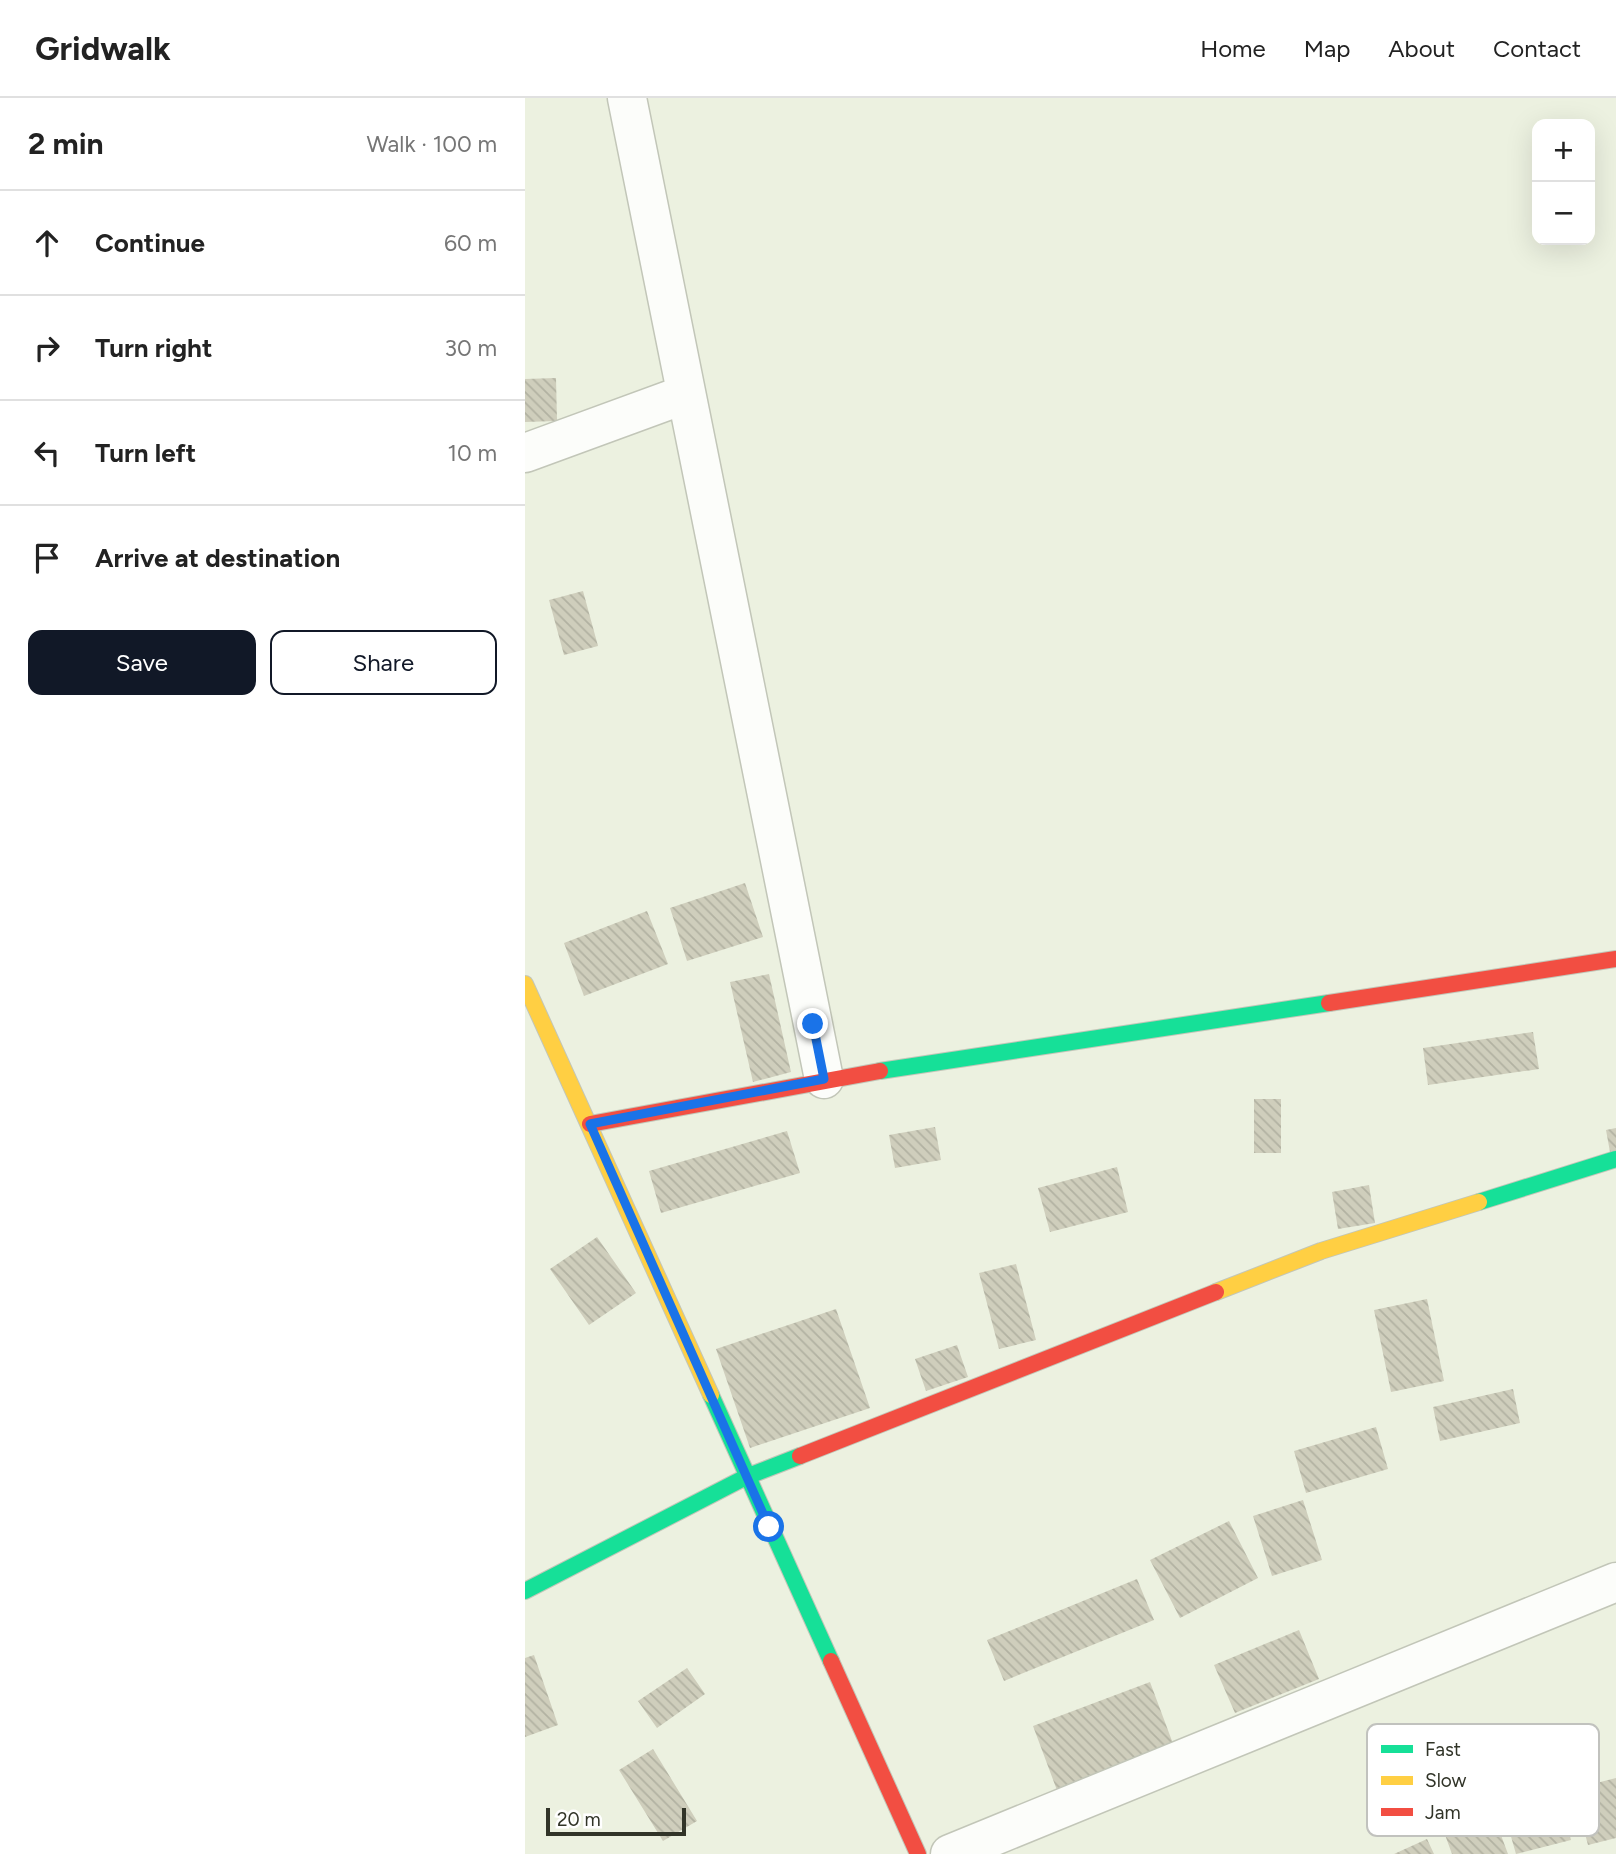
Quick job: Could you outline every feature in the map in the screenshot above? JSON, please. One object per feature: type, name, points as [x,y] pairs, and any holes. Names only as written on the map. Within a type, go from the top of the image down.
[{"type":"street","points":[[627,98],[824,1079]]},
{"type":"street","points":[[525,453],[686,394]]},
{"type":"street","points":[[590,1124],[824,1079],[1616,959]]},
{"type":"street","points":[[525,984],[918,1854]]},
{"type":"street","points":[[525,1591],[746,1477],[1321,1251],[1616,1159]]},
{"type":"street","points":[[950,1854],[1616,1582]]},
{"type":"building","points":[[556,378],[557,421],[525,422],[525,379]]},
{"type":"building","points":[[583,591],[598,646],[564,655],[549,600]]},
{"type":"building","points":[[745,883],[763,937],[687,961],[670,908]]},
{"type":"building","points":[[647,911],[668,964],[584,996],[564,943]]},
{"type":"building","points":[[769,974],[791,1072],[753,1082],[730,982]]},
{"type":"building","points":[[1533,1032],[1539,1069],[1428,1085],[1423,1048]]},
{"type":"building","points":[[1254,1099],[1281,1099],[1281,1153],[1254,1153]]},
{"type":"building","points":[[935,1127],[941,1160],[895,1168],[889,1135]]},
{"type":"building","points":[[1616,1128],[1616,1151],[1610,1152],[1606,1130]]},
{"type":"building","points":[[787,1131],[800,1173],[661,1213],[649,1171]]},
{"type":"building","points":[[1117,1167],[1128,1212],[1050,1232],[1038,1188]]},
{"type":"building","points":[[1369,1185],[1375,1223],[1338,1229],[1332,1192]]},
{"type":"building","points":[[597,1237],[636,1293],[589,1325],[550,1269]]},
{"type":"building","points":[[1016,1264],[1036,1340],[999,1349],[979,1273]]},
{"type":"building","points":[[1427,1299],[1444,1381],[1391,1392],[1374,1310]]},
{"type":"building","points":[[836,1309],[870,1408],[750,1448],[716,1349]]},
{"type":"building","points":[[957,1345],[968,1377],[926,1391],[915,1359]]},
{"type":"building","points":[[1513,1389],[1520,1423],[1440,1441],[1433,1407]]},
{"type":"building","points":[[1376,1427],[1388,1469],[1306,1493],[1294,1451]]},
{"type":"building","points":[[1303,1500],[1322,1560],[1272,1576],[1253,1516]]},
{"type":"building","points":[[1229,1521],[1258,1578],[1180,1618],[1150,1560]]},
{"type":"building","points":[[1137,1579],[1154,1620],[1004,1681],[987,1640]]},
{"type":"building","points":[[1299,1630],[1319,1679],[1235,1713],[1214,1665]]},
{"type":"building","points":[[534,1655],[558,1725],[525,1737],[525,1658]]},
{"type":"building","points":[[687,1668],[705,1694],[657,1728],[638,1701]]},
{"type":"building","points":[[1150,1682],[1175,1749],[1058,1793],[1033,1726]]},
{"type":"building","points":[[653,1749],[697,1821],[663,1841],[619,1770]]},
{"type":"building","points":[[1616,1778],[1616,1838],[1588,1845],[1586,1836],[1599,1836],[1599,1782]]},
{"type":"building","points":[[1445,1836],[1501,1836],[1508,1854],[1452,1854]]},
{"type":"building","points":[[1511,1836],[1570,1836],[1571,1840],[1516,1854]]},
{"type":"building","points":[[1427,1839],[1434,1854],[1394,1854]]},
{"type":"traffic: fast","points":[[880,1071],[1329,1003]]},
{"type":"traffic: fast","points":[[1479,1202],[1616,1159]]},
{"type":"traffic: fast","points":[[711,1395],[831,1661]]},
{"type":"traffic: fast","points":[[525,1591],[746,1477],[800,1456]]},
{"type":"traffic: slow","points":[[525,984],[711,1395]]},
{"type":"traffic: slow","points":[[1216,1292],[1321,1251],[1479,1202]]},
{"type":"traffic: jam","points":[[1329,1003],[1616,959]]},
{"type":"traffic: jam","points":[[590,1124],[880,1071]]},
{"type":"traffic: jam","points":[[800,1456],[1216,1292]]},
{"type":"traffic: jam","points":[[831,1661],[918,1854]]},
{"type":"route","points":[[769,1527],[590,1124],[824,1079],[813,1024]]}]
